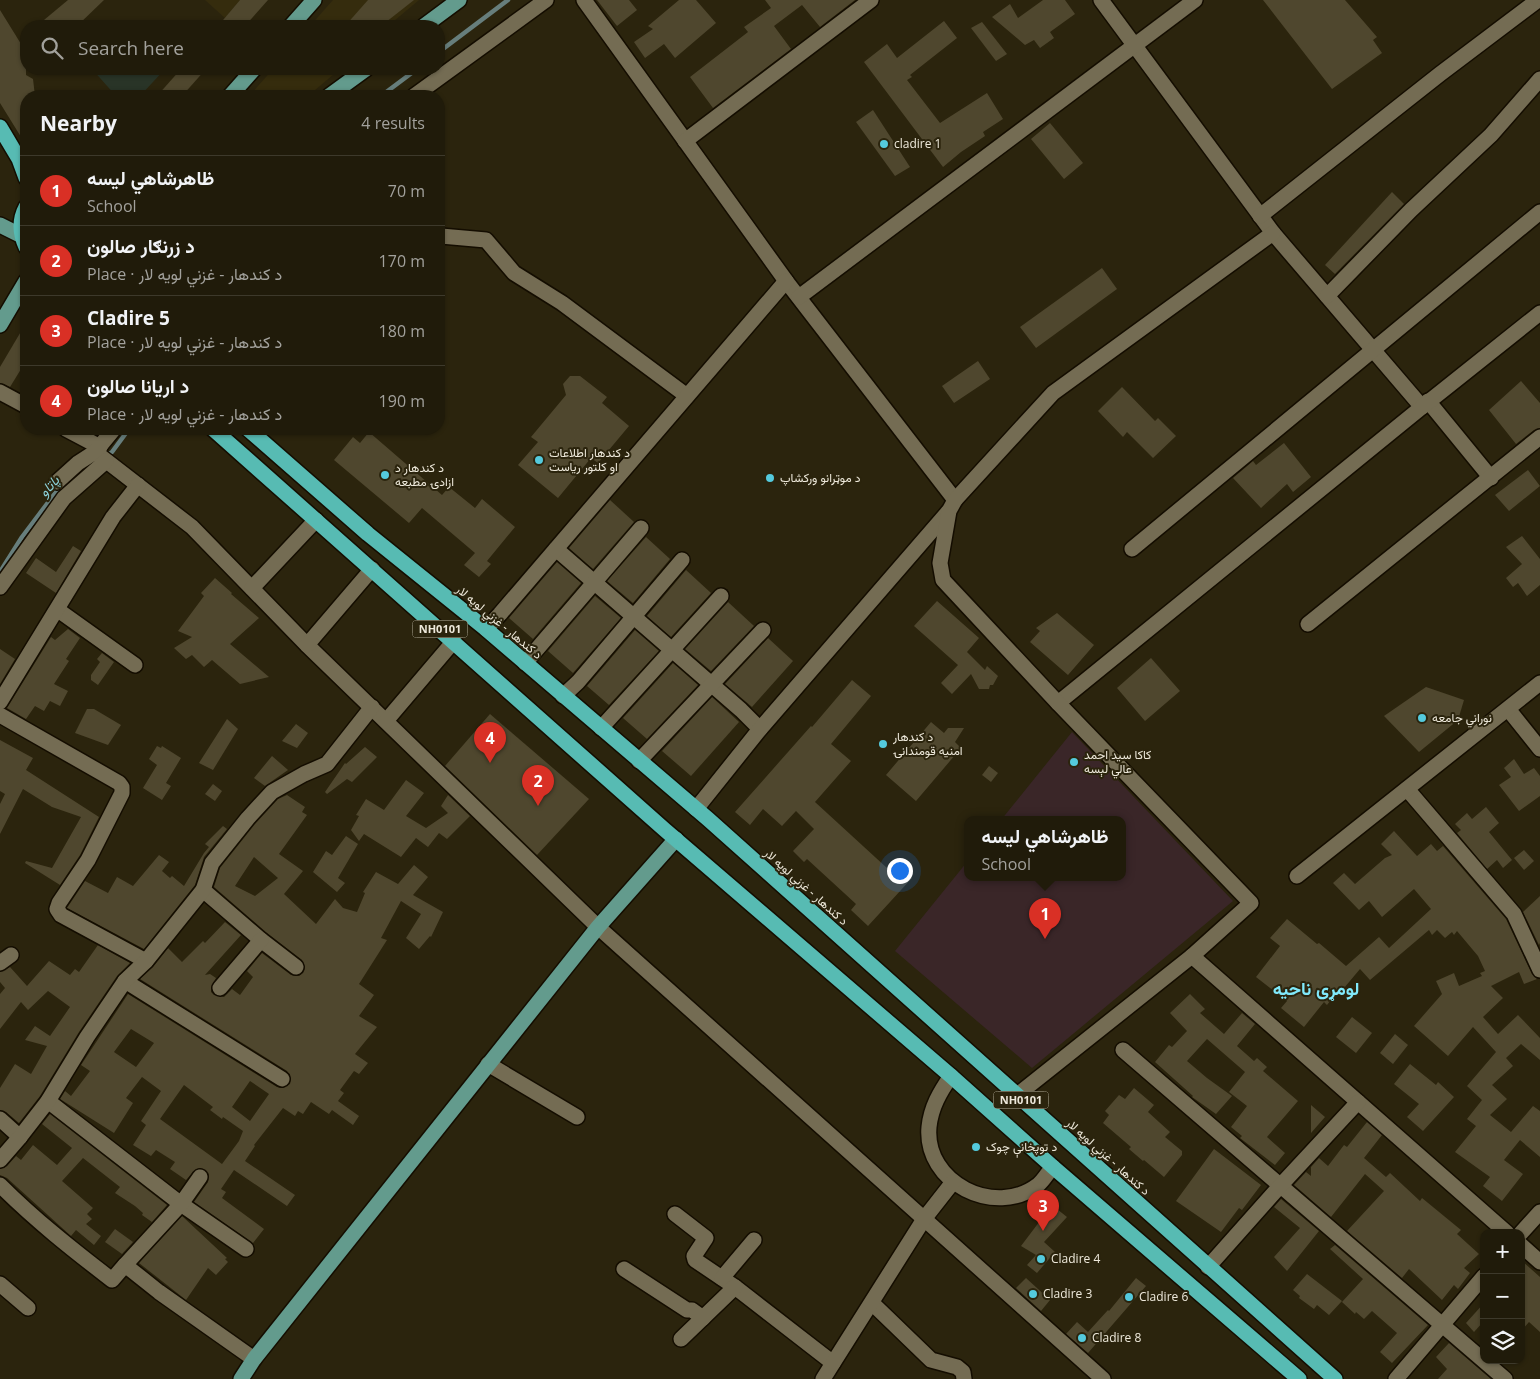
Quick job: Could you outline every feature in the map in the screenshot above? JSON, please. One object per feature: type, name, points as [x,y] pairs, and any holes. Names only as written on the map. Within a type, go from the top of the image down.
[{"type":"highway","points":[[0,127],[20,162]]},
{"type":"highway","name":"NH0101","points":[[220,435],[676,838],[1299,1379]]},
{"type":"highway","name":"د کندهار - غزني لويه لار","points":[[255,435],[368,534],[486,629],[696,809],[1335,1379]]},
{"type":"main road","points":[[296,20],[314,0]]},
{"type":"main road","points":[[432,20],[459,0]]},
{"type":"main road","points":[[235,90],[249,75]]},
{"type":"main road","points":[[337,90],[358,75]]},
{"type":"main road","points":[[0,225],[20,238]]},
{"type":"main road","points":[[0,325],[20,291]]},
{"type":"main road","points":[[241,1379],[254,1359],[598,927],[676,838]]},
{"type":"street","points":[[445,73],[546,0]]},
{"type":"street","points":[[584,0],[685,142],[952,506],[940,563],[942,580],[1251,903],[1192,956],[1016,1096]]},
{"type":"street","points":[[685,142],[871,0]]},
{"type":"street","points":[[1101,0],[1273,233],[1374,350],[1491,478]]},
{"type":"street","points":[[799,297],[1195,0]]},
{"type":"street","points":[[1260,216],[1440,74],[1538,0]]},
{"type":"street","points":[[422,90],[443,75]]},
{"type":"street","points":[[1327,296],[1411,210],[1490,135],[1540,80]]},
{"type":"street","points":[[1132,549],[1540,212]]},
{"type":"street","points":[[696,809],[760,728],[1052,393],[1273,233]]},
{"type":"street","points":[[445,236],[486,240],[514,273],[562,302],[687,396]]},
{"type":"street","points":[[486,629],[786,280]]},
{"type":"street","points":[[1058,703],[1425,404],[1540,313]]},
{"type":"street","points":[[0,392],[20,403]]},
{"type":"street","points":[[74,435],[192,528],[307,645],[598,927],[1103,1379]]},
{"type":"street","points":[[0,587],[64,498],[100,455],[111,435]]},
{"type":"street","points":[[1308,624],[1540,438]]},
{"type":"street","points":[[57,482],[78,463],[100,455]]},
{"type":"street","points":[[0,702],[114,517],[138,485]]},
{"type":"street","points":[[252,588],[316,520]]},
{"type":"street","points":[[525,663],[641,528]]},
{"type":"street","points":[[556,549],[760,728]]},
{"type":"street","points":[[564,696],[682,560]]},
{"type":"street","points":[[307,645],[372,569]]},
{"type":"street","points":[[601,728],[721,596]]},
{"type":"street","points":[[58,610],[135,665]]},
{"type":"street","points":[[639,761],[763,630]]},
{"type":"street","points":[[386,721],[454,641]]},
{"type":"street","points":[[1297,876],[1540,683]]},
{"type":"street","points":[[0,1160],[48,1101],[87,1037],[125,981],[146,961],[203,890],[212,863],[248,818],[272,792],[304,774],[327,764],[372,707]]},
{"type":"street","points":[[1508,709],[1540,749]]},
{"type":"street","points":[[0,715],[122,787],[122,794],[88,860],[59,903],[57,909],[61,915],[146,961]]},
{"type":"street","points":[[1407,789],[1514,914],[1540,970]]},
{"type":"street","points":[[203,890],[261,940],[296,967]]},
{"type":"street","points":[[220,988],[261,940]]},
{"type":"street","points":[[1192,956],[1502,1229]]},
{"type":"street","points":[[125,981],[282,1079]]},
{"type":"street","points":[[1123,1050],[1505,1379]]},
{"type":"street","points":[[488,1064],[577,1117]]},
{"type":"street","points":[[952,1076],[940,1092],[932,1110],[928,1129],[931,1149],[940,1167],[953,1182],[972,1194],[995,1198],[1018,1195],[1039,1185],[1053,1167]]},
{"type":"street","points":[[48,1101],[181,1204],[246,1249]]},
{"type":"street","points":[[1208,1267],[1358,1102]]},
{"type":"street","points":[[0,1119],[20,1137]]},
{"type":"street","points":[[0,1185],[60,1240],[112,1280],[181,1204],[200,1177]]},
{"type":"street","points":[[823,1379],[924,1219],[953,1182]]},
{"type":"street","points":[[1525,1229],[1540,1212]]},
{"type":"street","points":[[675,1214],[706,1238],[694,1256],[694,1260],[735,1287],[833,1363]]},
{"type":"street","points":[[722,1278],[754,1240]]},
{"type":"street","points":[[1525,1249],[1540,1262]]},
{"type":"street","points":[[126,1265],[159,1292],[254,1359]]},
{"type":"street","points":[[624,1269],[686,1310],[692,1310],[703,1318]]},
{"type":"street","points":[[1396,1379],[1480,1281]]},
{"type":"street","points":[[0,1284],[28,1308]]},
{"type":"street","points":[[681,1340],[735,1287]]},
{"type":"street","points":[[872,1303],[931,1360],[957,1367],[963,1372],[964,1379]]},
{"type":"shaded area","points":[[205,0],[240,0],[225,18]]},
{"type":"shaded area","points":[[333,0],[419,0],[395,20],[315,20]]},
{"type":"shaded area","points":[[268,75],[333,75],[315,90],[254,90]]},
{"type":"shaded area","points":[[1072,732],[1233,901],[1032,1068],[895,951],[964,866],[964,881],[1126,881],[1126,816],[1004,816]]},
{"type":"green space","points":[[97,75],[159,75],[146,90],[111,90]]},
{"type":"building","points":[[68,0],[104,0],[83,20],[44,20]]},
{"type":"building","points":[[240,0],[268,0],[250,20],[223,20]]},
{"type":"building","points":[[368,0],[414,0],[389,20],[350,20]]},
{"type":"building","points":[[597,0],[629,0],[637,10],[617,26]]},
{"type":"building","points":[[679,0],[696,0],[716,23],[675,58],[664,44],[645,58],[634,42],[653,29],[648,26]]},
{"type":"building","points":[[765,0],[855,0],[820,27],[802,5],[774,26],[791,49],[713,108],[690,77],[748,32],[744,27],[771,8]]},
{"type":"building","points":[[1043,0],[1065,0],[1075,14],[1050,32],[1054,38],[1040,48],[1034,40],[1025,45],[992,17],[1010,4],[1018,18]]},
{"type":"building","points":[[1263,0],[1345,0],[1377,37],[1373,40],[1382,53],[1332,89]]},
{"type":"building","points":[[0,10],[20,42],[20,75],[26,75],[33,79],[34,90],[20,90],[20,135],[0,103]]},
{"type":"building","points":[[944,21],[957,38],[910,75],[912,77],[907,80],[940,123],[987,93],[1003,119],[983,132],[985,136],[943,167],[864,62],[887,44],[897,58]]},
{"type":"building","points":[[982,22],[1007,54],[996,61],[971,28]]},
{"type":"building","points":[[176,75],[201,75],[187,90],[162,90]]},
{"type":"building","name":"cladire 1","points":[[873,110],[910,167],[895,176],[856,122]]},
{"type":"building","points":[[1050,123],[1083,163],[1064,179],[1031,139]]},
{"type":"building","points":[[1392,192],[1404,204],[1335,274],[1325,265]]},
{"type":"building","points":[[1102,268],[1117,289],[1036,348],[1020,327]]},
{"type":"building","points":[[20,333],[20,371],[10,387],[0,383],[0,367]]},
{"type":"building","points":[[978,361],[990,379],[954,403],[942,386]]},
{"type":"building","points":[[570,376],[580,376],[607,397],[602,403],[629,426],[598,463],[591,458],[558,498],[518,465],[538,442],[531,437],[566,395],[563,384]]},
{"type":"building","points":[[1521,381],[1540,403],[1540,428],[1534,430],[1516,444],[1489,410]]},
{"type":"building","points":[[1122,387],[1155,421],[1158,418],[1176,436],[1153,458],[1127,432],[1123,437],[1098,411]]},
{"type":"building","points":[[367,435],[372,435],[442,495],[449,487],[475,508],[482,499],[515,527],[487,561],[491,564],[479,577],[464,565],[475,553],[422,508],[409,523],[334,460],[353,437],[360,443]]},
{"type":"building","points":[[1284,443],[1311,477],[1293,492],[1287,484],[1261,508],[1233,478],[1253,461],[1256,465]]},
{"type":"building","points":[[1528,470],[1540,486],[1509,511],[1495,495]]},
{"type":"building","points":[[610,500],[634,522],[593,569],[569,548]]},
{"type":"building","points":[[1522,536],[1540,559],[1540,585],[1527,596],[1518,583],[1513,587],[1506,578],[1522,564],[1506,547]]},
{"type":"building","points":[[646,537],[670,559],[633,603],[607,581]]},
{"type":"building","points":[[73,546],[81,551],[56,593],[26,573],[36,558],[56,572]]},
{"type":"building","points":[[557,562],[581,583],[533,639],[509,618]]},
{"type":"building","points":[[686,570],[711,593],[671,637],[647,616]]},
{"type":"building","points":[[215,578],[259,618],[230,644],[269,677],[240,684],[212,660],[204,667],[192,655],[186,659],[174,648],[192,637],[178,631],[204,596],[201,593]]},
{"type":"building","points":[[595,596],[621,618],[573,673],[548,651]]},
{"type":"building","points":[[937,601],[979,638],[967,652],[985,670],[987,666],[998,676],[989,689],[979,689],[971,674],[952,694],[941,683],[958,665],[914,626]]},
{"type":"building","points":[[728,602],[754,626],[711,671],[685,649]]},
{"type":"building","points":[[1057,613],[1094,645],[1068,675],[1030,642],[1040,631],[1036,628]]},
{"type":"building","points":[[68,629],[80,638],[66,659],[69,661],[54,684],[68,691],[60,706],[50,701],[44,711],[35,706],[26,719],[7,708],[51,637],[55,640]]},
{"type":"building","points":[[635,630],[659,651],[609,705],[587,686]]},
{"type":"building","points":[[768,638],[793,661],[752,707],[725,684]]},
{"type":"building","points":[[0,649],[15,659],[0,684]]},
{"type":"building","points":[[102,653],[114,662],[98,685],[91,680],[91,675],[100,662],[97,659]]},
{"type":"building","points":[[1151,658],[1180,691],[1145,721],[1117,688]]},
{"type":"building","points":[[673,663],[698,685],[647,739],[623,718]]},
{"type":"building","points":[[852,680],[871,696],[831,744],[851,761],[815,802],[887,868],[893,861],[912,878],[868,926],[851,910],[856,904],[807,859],[804,862],[793,851],[814,829],[796,811],[782,826],[763,809],[750,825],[735,812]]},
{"type":"building","name":"نوراني جامعه","points":[[1426,687],[1464,700],[1458,720],[1419,752],[1384,716]]},
{"type":"building","points":[[712,697],[739,722],[691,776],[662,751]]},
{"type":"building","points":[[87,709],[94,709],[121,725],[108,745],[75,733]]},
{"type":"building","points":[[490,714],[589,799],[537,855],[445,766]]},
{"type":"building","points":[[227,719],[238,729],[213,770],[199,763]]},
{"type":"building","points":[[931,722],[944,733],[948,728],[964,728],[955,742],[961,748],[916,801],[886,775]]},
{"type":"building","points":[[296,724],[308,733],[297,748],[282,741]]},
{"type":"building","points":[[0,740],[33,758],[26,770],[99,817],[80,855],[60,885],[25,863],[26,861],[52,868],[81,817],[52,807],[23,789],[0,834],[0,804],[5,794],[0,791]]},
{"type":"building","points":[[157,746],[161,748],[162,746],[181,758],[166,783],[171,786],[162,800],[143,788],[157,765],[149,759]]},
{"type":"building","points":[[365,747],[377,757],[352,782],[347,779],[327,794],[325,792],[345,763]]},
{"type":"building","points":[[272,756],[288,770],[265,786],[254,778]]},
{"type":"building","points":[[1514,759],[1524,774],[1534,768],[1540,776],[1540,796],[1519,811],[1499,785],[1511,777],[1504,768]]},
{"type":"building","points":[[989,766],[998,773],[991,782],[982,775]]},
{"type":"building","points":[[406,780],[424,793],[406,816],[426,828],[448,813],[441,806],[448,795],[470,816],[447,839],[439,833],[428,847],[416,838],[401,857],[364,834],[359,841],[351,830],[359,816],[356,815],[366,799],[384,810]]},
{"type":"building","points":[[213,784],[222,791],[215,801],[205,794]]},
{"type":"building","points":[[287,795],[305,807],[302,812],[307,815],[279,854],[303,871],[284,894],[316,924],[335,899],[343,908],[357,912],[365,893],[363,892],[376,872],[398,884],[414,865],[428,877],[413,895],[443,912],[431,937],[419,949],[406,938],[421,914],[401,901],[381,938],[387,940],[359,984],[374,995],[359,1016],[377,1027],[355,1054],[368,1063],[359,1074],[354,1071],[340,1090],[344,1093],[338,1101],[359,1116],[353,1125],[332,1110],[329,1114],[311,1102],[303,1114],[298,1111],[295,1116],[283,1108],[254,1145],[245,1161],[295,1195],[287,1206],[234,1170],[221,1189],[226,1192],[222,1198],[264,1229],[253,1243],[194,1202],[208,1182],[209,1174],[206,1170],[196,1169],[186,1180],[170,1169],[175,1162],[156,1150],[151,1156],[133,1145],[146,1125],[141,1121],[161,1091],[142,1077],[126,1098],[133,1103],[114,1133],[60,1099],[65,1091],[71,1096],[90,1071],[81,1065],[128,994],[277,1087],[282,1088],[290,1084],[291,1079],[287,1071],[140,979],[153,967],[168,948],[182,962],[203,941],[205,943],[225,922],[241,935],[205,975],[210,974],[216,978],[211,987],[211,992],[214,995],[224,997],[232,989],[240,995],[253,977],[247,971],[262,953],[291,975],[299,976],[303,973],[305,968],[302,960],[267,933],[214,887],[220,868],[255,824],[278,799]],"holes":[[[254,857],[278,878],[255,896],[235,886]],[[131,1029],[154,1043],[136,1067],[114,1052]],[[250,1081],[269,1094],[250,1121],[232,1107]],[[184,1085],[213,1107],[210,1110],[243,1131],[239,1141],[222,1164],[160,1119]]]},
{"type":"building","points":[[1486,807],[1499,823],[1489,832],[1512,860],[1503,868],[1497,860],[1487,869],[1457,833],[1461,830],[1455,824],[1467,813],[1472,819]]},
{"type":"building","points":[[223,826],[227,829],[204,857],[195,885],[144,949],[67,908],[85,881],[108,893],[117,877],[133,886],[159,855],[169,862],[162,871],[170,878],[172,876],[184,886],[209,847],[205,844]]},
{"type":"building","points":[[1394,831],[1417,856],[1431,844],[1437,851],[1443,846],[1506,919],[1532,974],[1537,979],[1524,984],[1519,972],[1491,986],[1503,998],[1483,1017],[1498,1034],[1518,1015],[1540,1038],[1540,1060],[1521,1044],[1506,1058],[1513,1066],[1492,1085],[1507,1099],[1490,1115],[1511,1132],[1533,1106],[1540,1111],[1540,1157],[1520,1140],[1504,1160],[1523,1174],[1502,1201],[1483,1186],[1490,1177],[1455,1152],[1476,1126],[1467,1119],[1482,1100],[1467,1086],[1496,1052],[1473,1027],[1448,1056],[1414,1026],[1442,994],[1436,981],[1454,973],[1459,986],[1482,976],[1480,973],[1485,971],[1478,956],[1457,931],[1454,935],[1452,932],[1445,938],[1437,930],[1432,935],[1429,930],[1370,980],[1360,969],[1327,1005],[1324,1002],[1304,1027],[1281,1008],[1287,1001],[1256,977],[1280,946],[1270,938],[1287,919],[1346,966],[1379,937],[1389,948],[1431,909],[1414,889],[1382,917],[1369,901],[1359,910],[1333,883],[1344,873],[1355,884],[1385,858],[1392,855],[1381,844]]},
{"type":"building","points":[[346,836],[358,844],[338,878],[345,883],[337,892],[313,872],[326,851],[332,855]]},
{"type":"building","points":[[1524,850],[1534,861],[1524,870],[1514,858]]},
{"type":"building","points":[[1540,896],[1540,943],[1539,945],[1523,912]]},
{"type":"building","points":[[98,945],[130,963],[117,976],[79,1032],[40,1096],[19,1123],[6,1112],[0,1110],[0,1088],[15,1064],[31,1074],[47,1046],[25,1040],[35,1026],[50,1036],[70,1007],[48,991],[28,1010],[21,1002],[0,1029],[0,994],[5,988],[0,982],[0,972],[10,967],[27,986],[49,961],[70,975],[75,969],[79,972]]},
{"type":"building","points":[[1190,994],[1205,1009],[1200,1013],[1224,1034],[1242,1013],[1255,1024],[1237,1046],[1254,1061],[1257,1058],[1267,1067],[1263,1071],[1298,1101],[1267,1137],[1285,1153],[1275,1165],[1240,1138],[1242,1136],[1231,1127],[1247,1106],[1229,1092],[1245,1072],[1207,1039],[1187,1061],[1232,1096],[1216,1114],[1192,1097],[1155,1062],[1169,1045],[1172,1047],[1187,1031],[1170,1013]]},
{"type":"building","points":[[1352,1017],[1372,1033],[1356,1053],[1336,1037]]},
{"type":"building","points":[[1395,1034],[1408,1045],[1393,1064],[1380,1053]]},
{"type":"building","points":[[1410,1064],[1436,1085],[1438,1082],[1454,1097],[1423,1131],[1407,1117],[1419,1104],[1394,1084]]},
{"type":"building","points":[[1134,1088],[1154,1105],[1148,1112],[1170,1132],[1165,1137],[1182,1151],[1182,1155],[1164,1177],[1129,1149],[1131,1147],[1103,1123],[1109,1115],[1105,1111],[1119,1095],[1125,1099]]},
{"type":"building","points":[[1311,1105],[1325,1117],[1311,1133]]},
{"type":"building","points":[[50,1114],[167,1205],[152,1222],[142,1215],[143,1213],[135,1206],[115,1193],[120,1187],[83,1158],[62,1181],[93,1208],[87,1214],[92,1219],[86,1224],[101,1236],[94,1245],[76,1230],[71,1236],[7,1178],[0,1175],[0,1169],[7,1166],[16,1156],[21,1160],[33,1145],[57,1165],[72,1148],[42,1124]]},
{"type":"building","points":[[1367,1122],[1382,1135],[1364,1158],[1386,1177],[1390,1173],[1420,1201],[1422,1198],[1461,1230],[1457,1234],[1479,1254],[1464,1268],[1470,1273],[1458,1289],[1454,1285],[1442,1300],[1409,1269],[1402,1278],[1347,1231],[1384,1191],[1365,1174],[1331,1217],[1294,1185],[1306,1172],[1311,1176],[1311,1167],[1319,1158],[1328,1166],[1344,1145],[1347,1147]]},
{"type":"building","points":[[1214,1149],[1261,1185],[1242,1210],[1239,1208],[1221,1232],[1176,1201]]},
{"type":"building","points":[[1281,1199],[1319,1231],[1287,1271],[1274,1257],[1300,1228],[1274,1207]]},
{"type":"building","points":[[1052,1205],[1067,1217],[1044,1242],[1055,1252],[1037,1273],[1027,1265],[1036,1255],[1021,1246]]},
{"type":"building","points":[[182,1216],[227,1258],[225,1259],[228,1262],[216,1275],[208,1268],[186,1300],[139,1263]]},
{"type":"building","points":[[115,1229],[133,1242],[122,1254],[105,1242]]},
{"type":"building","points":[[1335,1245],[1428,1325],[1392,1363],[1380,1352],[1397,1333],[1372,1311],[1364,1319],[1356,1312],[1355,1314],[1342,1302],[1363,1279],[1330,1249]]},
{"type":"building","points":[[1525,1264],[1540,1277],[1540,1332],[1529,1322],[1525,1326]]},
{"type":"building","points":[[1307,1274],[1342,1301],[1329,1315],[1317,1305],[1314,1309],[1299,1298],[1300,1296],[1293,1290]]},
{"type":"building","name":"Cladire 3","points":[[1026,1278],[1050,1300],[1041,1311],[1016,1288]]},
{"type":"building","points":[[1136,1278],[1146,1286],[1088,1353],[1066,1334],[1077,1322],[1088,1332],[1109,1311]]},
{"type":"building","points":[[1480,1307],[1480,1325],[1474,1332],[1466,1323]]},
{"type":"building","points":[[1449,1343],[1491,1379],[1438,1379],[1447,1369],[1436,1357]]},
{"type":"waterway","name":"پاتاو","points":[[445,47],[508,0]]},
{"type":"waterway","name":"پاتاو","points":[[389,90],[409,75]]},
{"type":"waterway","name":"پاتاو","points":[[106,456],[112,452],[125,435]]},
{"type":"waterway","name":"پاتاو","points":[[0,572],[22,537],[59,488],[85,470]]},
{"type":"place","name":"cladire 1","points":[[884,144]]},
{"type":"place","name":"د کندهار اطلاعات او کلتور رياست","points":[[539,460]]},
{"type":"place","name":"د کندهار د ازادۍ مطبعه","points":[[385,475]]},
{"type":"place","name":"د موټرانو ورکشاپ","points":[[770,478]]},
{"type":"place","name":"نوراني جامعه","points":[[1422,718]]},
{"type":"place","name":"د کندهار امنيه قومندانۍ","points":[[883,744]]},
{"type":"place","name":"کاکا سید احمد عالي لېسه","points":[[1074,762]]},
{"type":"place","name":"د اریانا صالون","points":[[490,763]]},
{"type":"place","name":"د زرنګار صالون","points":[[538,806]]},
{"type":"place","name":"ظاهرشاهي لیسه","points":[[1045,939]]},
{"type":"place","name":"د توپخانې چوک","points":[[976,1147]]},
{"type":"place","name":"Cladire 5","points":[[1043,1231]]},
{"type":"place","name":"Cladire 4","points":[[1041,1259]]},
{"type":"place","name":"Cladire 3","points":[[1033,1294]]},
{"type":"place","name":"Cladire 6","points":[[1129,1297]]},
{"type":"place","name":"Cladire 8","points":[[1082,1338]]},
{"type":"district","name":"لومړی ناحیه","points":[[1316,989]]}]
